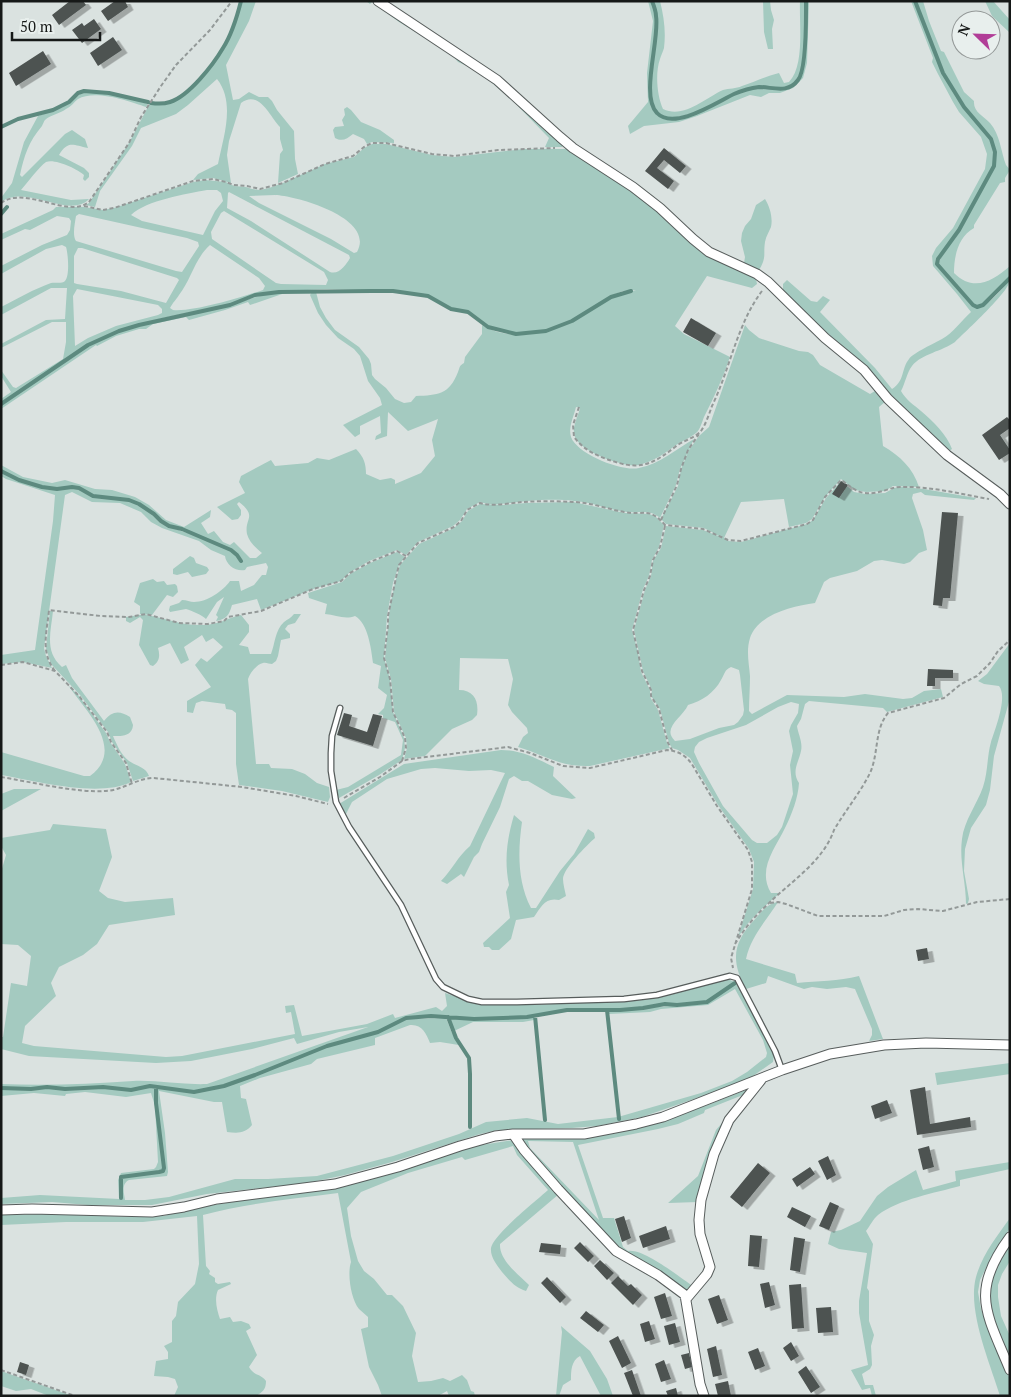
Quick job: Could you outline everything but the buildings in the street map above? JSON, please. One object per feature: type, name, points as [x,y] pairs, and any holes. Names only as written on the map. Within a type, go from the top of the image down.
[{"type":"street","points":[[378,1],[497,80],[573,148],[633,187],[710,252],[757,274],[768,282],[825,338],[864,370],[888,399],[947,454],[1009,503]]},
{"type":"street","points":[[1,1210],[152,1212],[217,1199],[335,1184],[398,1167],[495,1136],[513,1134],[584,1134],[663,1116],[782,1070],[830,1054],[884,1045],[926,1043],[1010,1045]]},
{"type":"street","points":[[686,1299],[708,1274],[710,1267],[700,1234],[698,1220],[701,1200],[714,1154],[729,1120],[762,1079]]},
{"type":"street","points":[[513,1134],[524,1150],[558,1189],[616,1251],[679,1289],[685,1295],[700,1384],[704,1396]]},
{"type":"street","points":[[1010,1237],[991,1269],[986,1281],[985,1293],[988,1317],[1010,1370]]},
{"type":"lane","points":[[340,708],[332,736],[331,753],[332,778],[336,802],[349,827],[401,905],[436,979],[443,987],[461,996],[482,1002],[624,999],[656,995],[730,976],[737,978],[775,1051],[782,1070]]},
{"type":"path","points":[[84,206],[89,202],[129,143],[146,110],[166,79],[191,48],[210,30],[232,1]]},
{"type":"path","points":[[1,203],[11,197],[23,197],[54,204],[84,206],[103,210],[193,181],[205,179],[226,182],[234,186],[260,189],[283,183],[325,164],[353,156],[372,143],[386,143],[432,154],[454,156],[524,148],[573,148]]},
{"type":"path","points":[[661,520],[677,485],[688,450],[700,432],[721,388],[744,323],[754,301],[768,282]]},
{"type":"path","points":[[579,407],[573,430],[577,441],[595,455],[629,466],[638,466],[662,457],[700,432]]},
{"type":"path","points":[[402,761],[406,748],[405,738],[393,712],[390,679],[384,658],[388,616],[394,583],[400,565],[418,543],[454,527],[461,521],[467,510],[480,503],[503,505],[526,502],[573,502],[625,512],[650,513],[655,515],[665,525],[703,529],[728,540],[741,541],[807,524],[813,520],[825,497],[841,480],[854,491],[866,493],[885,492],[894,487],[902,487],[945,491],[1009,503]]},
{"type":"path","points":[[665,525],[660,547],[653,560],[650,576],[644,590],[633,630],[642,671],[651,690],[651,696],[659,709],[668,743],[672,750]]},
{"type":"path","points":[[132,784],[126,764],[111,742],[107,732],[79,696],[50,665],[45,648],[49,610],[101,616],[129,617],[146,614],[179,623],[208,624],[224,620],[228,617],[261,611],[313,589],[341,581],[350,573],[370,562],[397,551],[406,556]]},
{"type":"path","points":[[733,946],[744,929],[768,904],[793,883],[820,854],[831,838],[834,830],[869,775],[876,755],[880,728],[888,713],[944,698],[961,684],[977,676],[1010,640]]},
{"type":"path","points":[[1,665],[24,662],[55,671]]},
{"type":"path","points":[[1,777],[94,791],[114,790],[146,778],[154,778],[242,787],[331,804],[380,777],[402,761],[410,759],[508,747],[530,753],[555,764],[590,768],[672,750],[689,760],[717,806],[748,850],[752,862],[752,889],[733,946],[731,958],[737,978]]},
{"type":"path","points":[[768,904],[778,902],[818,916],[884,916],[904,910],[943,911],[976,902],[1010,899]]},
{"type":"path","points":[[1,1370],[75,1396]]},
{"type":"green space","points":[[242,1],[256,1],[249,21],[226,65],[233,100],[239,99],[249,92],[259,97],[268,97],[272,101],[294,131],[295,159],[298,174],[278,183],[280,154],[283,150],[280,139],[280,127],[264,106],[253,99],[241,103],[229,141],[227,155],[231,183],[213,178],[193,180],[198,174],[218,164],[225,132],[227,110],[223,88],[217,79],[176,114],[141,128],[132,146],[100,191],[95,207],[86,205],[129,143],[150,103],[162,105],[180,98],[198,83],[213,65],[230,37]]},
{"type":"green space","points":[[366,1],[375,1],[481,70],[563,145],[562,147],[545,147],[549,138],[512,100],[478,71],[458,62],[450,53],[399,22],[372,2],[370,4]]},
{"type":"green space","points":[[648,1],[651,1],[656,16],[650,99],[655,112],[664,119],[675,120],[687,117],[735,94],[754,89],[784,89],[795,85],[803,74],[807,1],[809,1],[807,63],[803,78],[793,88],[780,93],[769,93],[761,97],[750,95],[679,122],[644,126],[630,134],[628,126],[648,102],[647,73],[653,21]]},
{"type":"green space","points":[[653,1],[660,1],[663,13],[664,48],[658,65],[657,84],[663,109],[679,111],[686,109],[723,90],[740,87],[779,73],[784,83],[789,82],[794,75],[799,55],[800,1],[805,1],[804,60],[798,79],[787,87],[755,87],[687,115],[665,117],[654,109],[651,93],[657,23]]},
{"type":"green space","points":[[763,1],[770,1],[774,20],[772,29],[773,49],[768,49],[764,32]]},
{"type":"green space","points":[[911,1],[914,1],[942,73],[964,107],[990,139],[994,152],[993,166],[958,230],[937,259],[936,265],[972,306],[977,307],[988,302],[1010,280],[1003,293],[955,342],[921,358],[912,366],[901,391],[943,433],[952,449],[949,451],[887,393],[867,367],[819,326],[783,290],[783,284],[787,280],[811,301],[817,302],[823,296],[830,300],[820,312],[875,368],[892,389],[901,379],[911,357],[954,330],[971,312],[933,266],[932,256],[936,248],[953,228],[985,169],[987,154],[981,137],[959,112],[932,62],[933,58]]},
{"type":"green space","points":[[916,1],[923,1],[941,51],[944,52],[964,92],[974,101],[977,111],[993,127],[1006,165],[1010,170],[1005,178],[1005,182],[1000,183],[974,225],[974,228],[964,236],[956,254],[954,273],[968,282],[982,283],[996,277],[1010,266],[1010,277],[983,304],[977,306],[973,304],[938,264],[944,252],[960,231],[994,166],[995,152],[992,138],[965,106],[944,72]]},
{"type":"green space","points":[[985,1],[993,1],[1010,20],[1010,33],[1001,24],[1001,10],[989,10]]},
{"type":"green space","points":[[86,92],[123,96],[148,104],[146,107],[122,99],[93,95],[78,99],[68,108],[45,120],[28,149],[20,175],[22,177],[65,134],[72,130],[85,139],[88,148],[68,145],[59,155],[84,168],[89,173],[89,177],[85,181],[83,179],[84,175],[77,170],[50,161],[40,168],[21,190],[71,200],[89,199],[81,204],[70,206],[23,196],[11,197],[1,202],[1,198],[12,183],[24,142],[38,116],[63,107],[80,94]]},
{"type":"green space","points":[[347,107],[361,122],[380,130],[394,140],[394,143],[372,142],[367,144],[364,139],[353,134],[340,140],[335,138],[333,130],[335,127],[344,126],[342,120],[345,115],[344,109]]},
{"type":"green space","points":[[372,144],[386,144],[432,155],[454,157],[524,149],[567,149],[632,189],[697,246],[756,279],[757,284],[752,288],[707,276],[675,326],[684,334],[730,357],[700,428],[694,435],[659,457],[639,465],[624,464],[604,458],[579,443],[574,434],[574,426],[580,408],[576,407],[570,429],[571,437],[575,443],[591,455],[622,467],[631,469],[647,466],[661,460],[694,439],[680,469],[676,485],[660,518],[649,512],[627,512],[568,500],[539,500],[498,504],[480,502],[467,509],[460,520],[453,526],[418,542],[406,555],[397,550],[369,561],[349,573],[341,581],[313,589],[261,610],[257,599],[232,605],[227,616],[216,621],[218,617],[216,615],[224,597],[217,602],[206,619],[186,609],[170,612],[170,606],[182,600],[199,602],[209,598],[223,589],[230,581],[239,581],[241,591],[254,585],[262,575],[266,575],[268,567],[266,563],[247,567],[245,570],[235,569],[229,565],[225,556],[211,550],[199,541],[162,528],[151,522],[141,512],[120,503],[92,502],[72,492],[65,495],[44,648],[52,668],[23,662],[1,664],[1,655],[35,650],[55,495],[6,479],[1,476],[1,472],[41,488],[55,490],[79,489],[72,486],[57,488],[43,486],[20,479],[1,470],[1,465],[23,477],[52,483],[65,480],[95,489],[112,490],[135,497],[149,505],[166,520],[184,527],[211,510],[210,517],[201,523],[208,534],[214,531],[223,542],[230,545],[234,542],[250,558],[256,558],[262,553],[248,537],[249,514],[245,507],[239,502],[237,504],[241,510],[241,515],[238,519],[232,520],[217,507],[245,493],[239,482],[241,476],[271,460],[275,466],[308,463],[317,458],[329,460],[356,449],[364,461],[366,474],[380,480],[391,478],[395,480],[395,484],[421,473],[435,456],[432,440],[438,419],[408,431],[388,412],[387,436],[375,440],[376,436],[381,433],[380,416],[360,426],[360,434],[355,437],[343,425],[382,405],[380,398],[368,381],[360,356],[354,349],[338,338],[326,325],[310,295],[312,292],[316,292],[320,307],[335,330],[359,347],[369,359],[372,375],[375,379],[395,399],[404,403],[411,402],[416,396],[437,394],[451,385],[461,365],[464,363],[465,357],[482,334],[482,325],[493,330],[516,335],[552,330],[574,321],[613,297],[636,290],[623,291],[610,296],[572,320],[546,330],[516,333],[488,327],[468,311],[452,308],[428,296],[393,290],[327,289],[267,292],[230,304],[163,318],[119,330],[88,344],[1,403],[1,399],[11,392],[1,376],[1,370],[13,387],[16,388],[63,359],[66,342],[66,322],[52,322],[1,348],[1,344],[46,320],[65,319],[67,288],[51,288],[1,315],[1,307],[45,285],[65,281],[68,270],[66,247],[62,245],[46,249],[1,274],[1,266],[42,245],[67,235],[70,230],[71,221],[69,218],[57,216],[30,230],[25,229],[1,240],[1,234],[56,207],[84,207],[103,210],[205,180],[226,182],[234,186],[260,190],[283,183],[325,164],[354,157]],"holes":[[[207,190],[217,190],[221,193],[223,201],[215,211],[203,235],[142,221],[131,215],[147,205],[167,198]],[[228,193],[349,255],[350,258],[339,271],[330,272],[251,221],[227,208]],[[249,196],[286,196],[331,211],[345,219],[355,229],[360,240],[357,252],[354,253]],[[224,211],[324,272],[328,280],[326,285],[276,283],[212,239],[211,232]],[[79,214],[187,238],[198,242],[199,246],[182,272],[176,271],[76,241],[74,232],[76,216]],[[210,245],[259,278],[265,286],[263,290],[193,309],[173,310],[170,308],[205,250]],[[78,248],[82,248],[179,280],[166,303],[121,291],[77,284],[74,283],[74,256]],[[77,289],[158,305],[162,309],[162,313],[116,326],[75,346],[73,296]],[[79,489],[93,495],[129,499],[140,503],[154,513],[161,521],[182,528],[231,549],[238,555],[241,563],[229,549],[168,526],[160,521],[141,506],[132,502],[97,497]]]},
{"type":"green space","points":[[765,199],[771,213],[772,224],[765,240],[764,259],[759,270],[744,263],[745,257],[741,241],[742,233],[751,219],[756,205]]},
{"type":"green space","points":[[285,293],[250,305],[248,302],[189,320],[186,317],[153,324],[146,329],[139,329],[116,336],[96,345],[1,409],[1,405],[65,361],[91,345],[118,332],[147,323],[222,307],[261,296]]},
{"type":"green space","points":[[745,325],[759,338],[799,351],[808,352],[813,355],[820,365],[870,394],[875,391],[886,401],[879,407],[883,446],[905,463],[919,487],[893,486],[885,491],[866,492],[855,490],[841,479],[825,497],[812,519],[806,523],[789,527],[784,499],[741,502],[724,538],[728,541],[741,542],[807,524],[813,520],[826,498],[841,481],[854,492],[865,494],[885,493],[894,488],[902,487],[976,498],[974,500],[925,495],[921,492],[913,494],[912,498],[923,530],[927,550],[919,553],[910,562],[904,564],[882,560],[874,561],[857,571],[830,578],[824,582],[815,603],[797,606],[777,613],[768,617],[754,630],[750,638],[748,652],[750,676],[749,711],[752,714],[787,695],[844,697],[865,694],[903,699],[912,698],[924,691],[941,689],[943,697],[887,712],[883,708],[873,707],[809,701],[805,704],[797,726],[801,748],[796,767],[799,783],[797,794],[790,817],[772,851],[767,867],[767,884],[771,893],[780,893],[757,914],[738,937],[753,889],[754,862],[749,849],[718,805],[690,758],[672,748],[669,743],[660,709],[651,696],[652,690],[643,671],[634,630],[645,590],[651,576],[653,561],[661,548],[666,526],[703,530],[721,537],[704,528],[666,524],[661,519],[678,486],[681,469],[689,450],[699,436],[709,427]],"holes":[[[731,667],[739,670],[740,675],[744,710],[738,722],[690,739],[675,741],[670,732],[674,723],[688,705],[703,699],[711,693],[726,671]],[[791,702],[799,704],[798,713],[789,731],[793,751],[790,765],[793,794],[782,827],[777,835],[767,843],[757,843],[752,840],[723,806],[699,763],[694,752],[695,747],[699,742],[707,738],[746,725]]]},
{"type":"green space","points":[[573,502],[625,513],[649,514],[655,516],[664,525],[659,547],[652,560],[649,576],[643,589],[632,630],[641,672],[650,690],[650,697],[658,710],[670,748],[590,766],[579,766],[561,763],[518,747],[523,737],[528,733],[527,728],[508,705],[513,679],[508,659],[460,658],[459,690],[472,694],[477,705],[477,715],[472,720],[452,729],[425,756],[404,759],[407,748],[406,738],[394,712],[391,679],[385,658],[390,606],[400,565],[419,544],[454,528],[462,521],[468,511],[480,504]]},
{"type":"green space","points":[[397,552],[405,557],[399,565],[393,583],[387,616],[384,658],[390,679],[393,712],[404,738],[405,748],[402,760],[339,798],[336,790],[348,787],[401,755],[403,740],[395,722],[378,714],[384,708],[387,695],[378,688],[381,666],[373,663],[368,636],[363,624],[355,616],[344,617],[325,614],[327,604],[309,598],[308,593],[342,582],[350,574],[370,563]]},
{"type":"green space","points":[[190,556],[194,558],[196,563],[207,567],[209,570],[206,574],[192,577],[188,572],[177,575],[173,574],[173,569]]},
{"type":"green space","points":[[153,579],[157,582],[164,581],[167,585],[175,584],[178,592],[173,597],[167,595],[152,615],[140,614],[140,606],[134,602],[140,583]]},
{"type":"green space","points":[[50,611],[53,611],[50,641],[56,661],[62,667],[66,665],[72,678],[104,721],[113,713],[122,713],[130,717],[133,725],[131,732],[126,735],[113,736],[124,756],[148,773],[149,776],[133,781],[127,763],[112,742],[108,732],[80,695],[51,664],[46,648]]},
{"type":"green space","points":[[294,614],[301,614],[295,623],[288,625],[285,629],[290,634],[290,638],[281,640],[276,661],[272,664],[264,663],[258,665],[248,679],[256,764],[269,764],[271,768],[292,769],[305,774],[317,783],[329,787],[330,797],[328,802],[282,791],[239,785],[236,764],[236,713],[226,709],[225,704],[202,701],[196,703],[193,713],[187,712],[187,701],[211,687],[195,665],[201,658],[207,662],[223,647],[213,638],[206,642],[202,635],[184,647],[189,660],[181,664],[170,643],[158,648],[159,658],[153,666],[150,665],[139,645],[143,620],[140,617],[130,623],[126,621],[126,617],[143,615],[174,622],[208,625],[241,615],[249,625],[249,632],[239,645],[248,647],[250,654],[271,654],[281,625]]},
{"type":"green space","points":[[1010,643],[1010,698],[994,756],[990,790],[986,805],[971,828],[965,849],[964,871],[969,899],[966,904],[961,855],[963,832],[985,781],[990,747],[1000,713],[1002,698],[999,686],[984,684],[978,681],[987,674]]},
{"type":"green space","points":[[68,685],[79,696],[106,733],[125,764],[131,782],[118,787],[85,788],[67,787],[1,775],[1,752],[84,776],[90,776],[100,765],[104,754],[104,742],[99,729]]},
{"type":"green space","points":[[501,750],[522,753],[554,767],[553,776],[576,798],[552,795],[528,781],[522,781],[514,776],[509,779],[500,807],[479,852],[474,857],[464,877],[461,874],[447,884],[441,881],[470,846],[505,773],[491,770],[421,769],[387,779],[352,802],[344,818],[339,804],[404,764]]},
{"type":"green space","points":[[14,789],[41,789],[1,811],[1,794]]},
{"type":"green space","points":[[514,815],[522,822],[520,843],[521,876],[526,898],[531,908],[536,908],[560,871],[574,854],[588,829],[594,833],[595,838],[576,857],[564,875],[563,881],[566,896],[559,900],[547,901],[541,906],[534,917],[516,920],[511,939],[499,950],[492,950],[489,947],[484,947],[483,943],[510,918],[506,892],[509,885],[507,858],[508,841]]},
{"type":"green space","points":[[53,824],[106,829],[112,857],[99,891],[108,898],[125,902],[173,898],[175,915],[109,925],[97,944],[83,955],[59,967],[51,983],[56,996],[25,1026],[22,1043],[34,1046],[166,1057],[182,1056],[295,1034],[291,1012],[286,1013],[285,1006],[294,1005],[302,1036],[367,1024],[393,1014],[395,1018],[436,1007],[442,1011],[447,1006],[445,993],[480,1005],[531,1005],[642,1000],[674,994],[719,980],[735,982],[707,1001],[676,1004],[665,1003],[620,1009],[567,1009],[527,1016],[474,1018],[431,1015],[406,1017],[378,1031],[327,1045],[255,1075],[224,1085],[194,1091],[150,1085],[131,1089],[103,1086],[65,1088],[47,1086],[31,1088],[1,1087],[1,1084],[34,1085],[133,1081],[207,1084],[368,1027],[339,1032],[297,1044],[294,1038],[252,1049],[191,1061],[156,1063],[29,1056],[1,1049],[1,1037],[3,1037],[11,983],[27,986],[31,956],[18,945],[1,944],[1,872],[6,855],[1,846],[1,838],[50,830]]},
{"type":"green space","points":[[778,902],[751,943],[746,959],[795,974],[797,983],[859,976],[883,1039],[869,1041],[872,1029],[855,989],[846,987],[827,989],[812,987],[804,989],[768,976],[766,983],[746,989],[736,960],[739,943],[742,935],[763,910],[771,904]]},
{"type":"green space","points":[[736,983],[772,1049],[774,1055],[773,1062],[753,1076],[720,1090],[642,1117],[597,1126],[498,1130],[345,1175],[307,1183],[207,1194],[152,1205],[88,1205],[52,1202],[1,1204],[1,1198],[40,1195],[119,1199],[118,1180],[121,1173],[154,1169],[158,1162],[155,1106],[151,1093],[126,1097],[85,1092],[66,1094],[65,1096],[34,1093],[1,1096],[1,1089],[47,1088],[65,1090],[103,1088],[131,1091],[155,1087],[155,1104],[163,1168],[158,1171],[120,1177],[121,1200],[122,1178],[159,1173],[163,1172],[165,1168],[157,1088],[194,1093],[224,1087],[327,1047],[378,1032],[407,1019],[446,1018],[459,1045],[440,1042],[430,1043],[421,1028],[410,1025],[375,1038],[375,1045],[317,1059],[311,1064],[260,1078],[240,1086],[241,1098],[246,1099],[252,1125],[247,1130],[241,1132],[227,1132],[222,1102],[159,1091],[165,1133],[167,1176],[129,1180],[124,1186],[124,1192],[125,1200],[145,1200],[169,1197],[235,1179],[317,1176],[393,1156],[459,1134],[486,1122],[527,1118],[558,1124],[618,1117],[701,1093],[732,1081],[766,1057],[767,1053],[763,1040],[735,989],[708,1005],[661,1009],[650,1012],[609,1014],[608,1011],[707,1003]]},
{"type":"green space","points":[[534,1017],[534,1020],[523,1022],[473,1022],[454,1031],[449,1018],[474,1020]]},
{"type":"green space","points":[[1010,1063],[1010,1074],[937,1085],[935,1073]]},
{"type":"green space","points":[[753,1087],[748,1093],[705,1110],[704,1113],[678,1124],[578,1145],[603,1218],[614,1218],[623,1247],[628,1251],[635,1251],[652,1259],[694,1287],[687,1292],[621,1249],[577,1204],[522,1140],[526,1138],[584,1138],[628,1131],[670,1119]],"holes":[[[528,1141],[573,1142],[599,1220],[530,1148]]]},
{"type":"green space","points":[[728,1116],[698,1202],[668,1203],[698,1176],[716,1130]]},
{"type":"green space","points":[[514,1140],[559,1194],[500,1244],[506,1261],[529,1285],[526,1291],[515,1286],[507,1278],[494,1261],[491,1251],[499,1235],[548,1190],[517,1155],[513,1146],[465,1160],[462,1157],[408,1173],[361,1192],[347,1208],[351,1236],[358,1261],[364,1271],[374,1279],[387,1295],[392,1295],[403,1306],[416,1333],[412,1356],[418,1382],[443,1378],[450,1381],[462,1375],[467,1380],[475,1396],[449,1396],[447,1391],[438,1396],[382,1396],[369,1367],[361,1329],[368,1327],[368,1317],[356,1305],[352,1293],[349,1273],[351,1262],[338,1193],[254,1204],[203,1215],[206,1266],[210,1271],[209,1274],[215,1278],[215,1282],[218,1284],[230,1282],[231,1284],[218,1290],[217,1293],[216,1305],[220,1319],[230,1317],[233,1322],[241,1321],[249,1324],[251,1328],[246,1331],[257,1355],[249,1367],[266,1381],[264,1390],[256,1396],[174,1396],[178,1387],[175,1379],[154,1376],[156,1361],[168,1359],[168,1352],[164,1346],[172,1342],[172,1321],[176,1316],[178,1302],[195,1284],[199,1264],[197,1216],[143,1222],[66,1222],[1,1225],[1,1215],[164,1216],[193,1208],[347,1185],[400,1171],[475,1146]]},
{"type":"green space","points":[[1010,1162],[1010,1169],[960,1180],[960,1186],[918,1197],[887,1209],[878,1215],[866,1231],[873,1244],[867,1288],[869,1291],[869,1321],[874,1335],[871,1346],[872,1365],[870,1369],[862,1374],[865,1385],[873,1385],[876,1396],[872,1396],[870,1388],[862,1390],[851,1370],[868,1365],[859,1313],[859,1301],[867,1253],[839,1249],[828,1244],[831,1232],[841,1230],[860,1221],[877,1196],[916,1170],[923,1190],[956,1181],[955,1171]]},
{"type":"green space","points":[[1010,1218],[1010,1228],[980,1280],[978,1292],[981,1309],[992,1340],[1010,1379],[1010,1396],[1000,1396],[977,1321],[974,1291],[976,1277],[982,1261]]},
{"type":"green space","points":[[1010,1242],[1010,1261],[998,1285],[998,1297],[1001,1316],[1010,1336],[1010,1360],[991,1316],[988,1301],[993,1270]]},
{"type":"green space","points":[[561,1326],[590,1351],[607,1379],[613,1396],[601,1396],[580,1356],[573,1363],[571,1380],[563,1385],[559,1396],[556,1396]]},
{"type":"green space","points":[[1,1371],[73,1396],[49,1396],[31,1389],[16,1391],[1,1386]]},
{"type":"waterway","points":[[151,103],[159,104],[177,99],[200,79],[226,43],[241,1]]},
{"type":"waterway","points":[[652,1],[656,12],[650,81],[652,105],[657,113],[664,118],[674,119],[696,113],[746,90],[759,87],[780,89],[794,84],[801,74],[803,65],[806,1]]},
{"type":"waterway","points":[[915,1],[943,73],[964,107],[991,139],[995,152],[994,166],[959,230],[938,259],[937,264],[973,305],[977,307],[983,305],[1010,278]]},
{"type":"waterway","points":[[1,127],[18,119],[53,110],[69,102],[78,93],[84,91],[109,93],[148,102]]},
{"type":"waterway","points":[[1,214],[7,207]]},
{"type":"waterway","points":[[1,404],[88,345],[119,331],[230,305],[255,295],[279,292],[393,291],[428,296],[451,309],[468,312],[488,327],[516,334],[546,331],[572,321],[611,297],[631,291]]},
{"type":"waterway","points":[[1,471],[19,480],[42,487],[57,489],[79,488],[93,496],[129,500],[139,504],[169,526],[182,529],[231,550],[241,561]]},
{"type":"waterway","points":[[1,1088],[31,1089],[47,1087],[65,1089],[103,1087],[131,1090],[150,1086],[194,1092],[224,1086],[327,1046],[378,1032],[406,1018],[431,1016],[474,1019],[527,1017],[567,1010],[620,1010],[665,1004],[677,1005],[707,1002],[735,983]]},
{"type":"waterway","points":[[607,1010],[619,1119]]},
{"type":"waterway","points":[[535,1016],[545,1120]]},
{"type":"waterway","points":[[448,1017],[456,1038],[469,1058],[470,1127]]},
{"type":"waterway","points":[[121,1198],[121,1177],[159,1172],[163,1171],[164,1168],[156,1103],[156,1087]]}]
